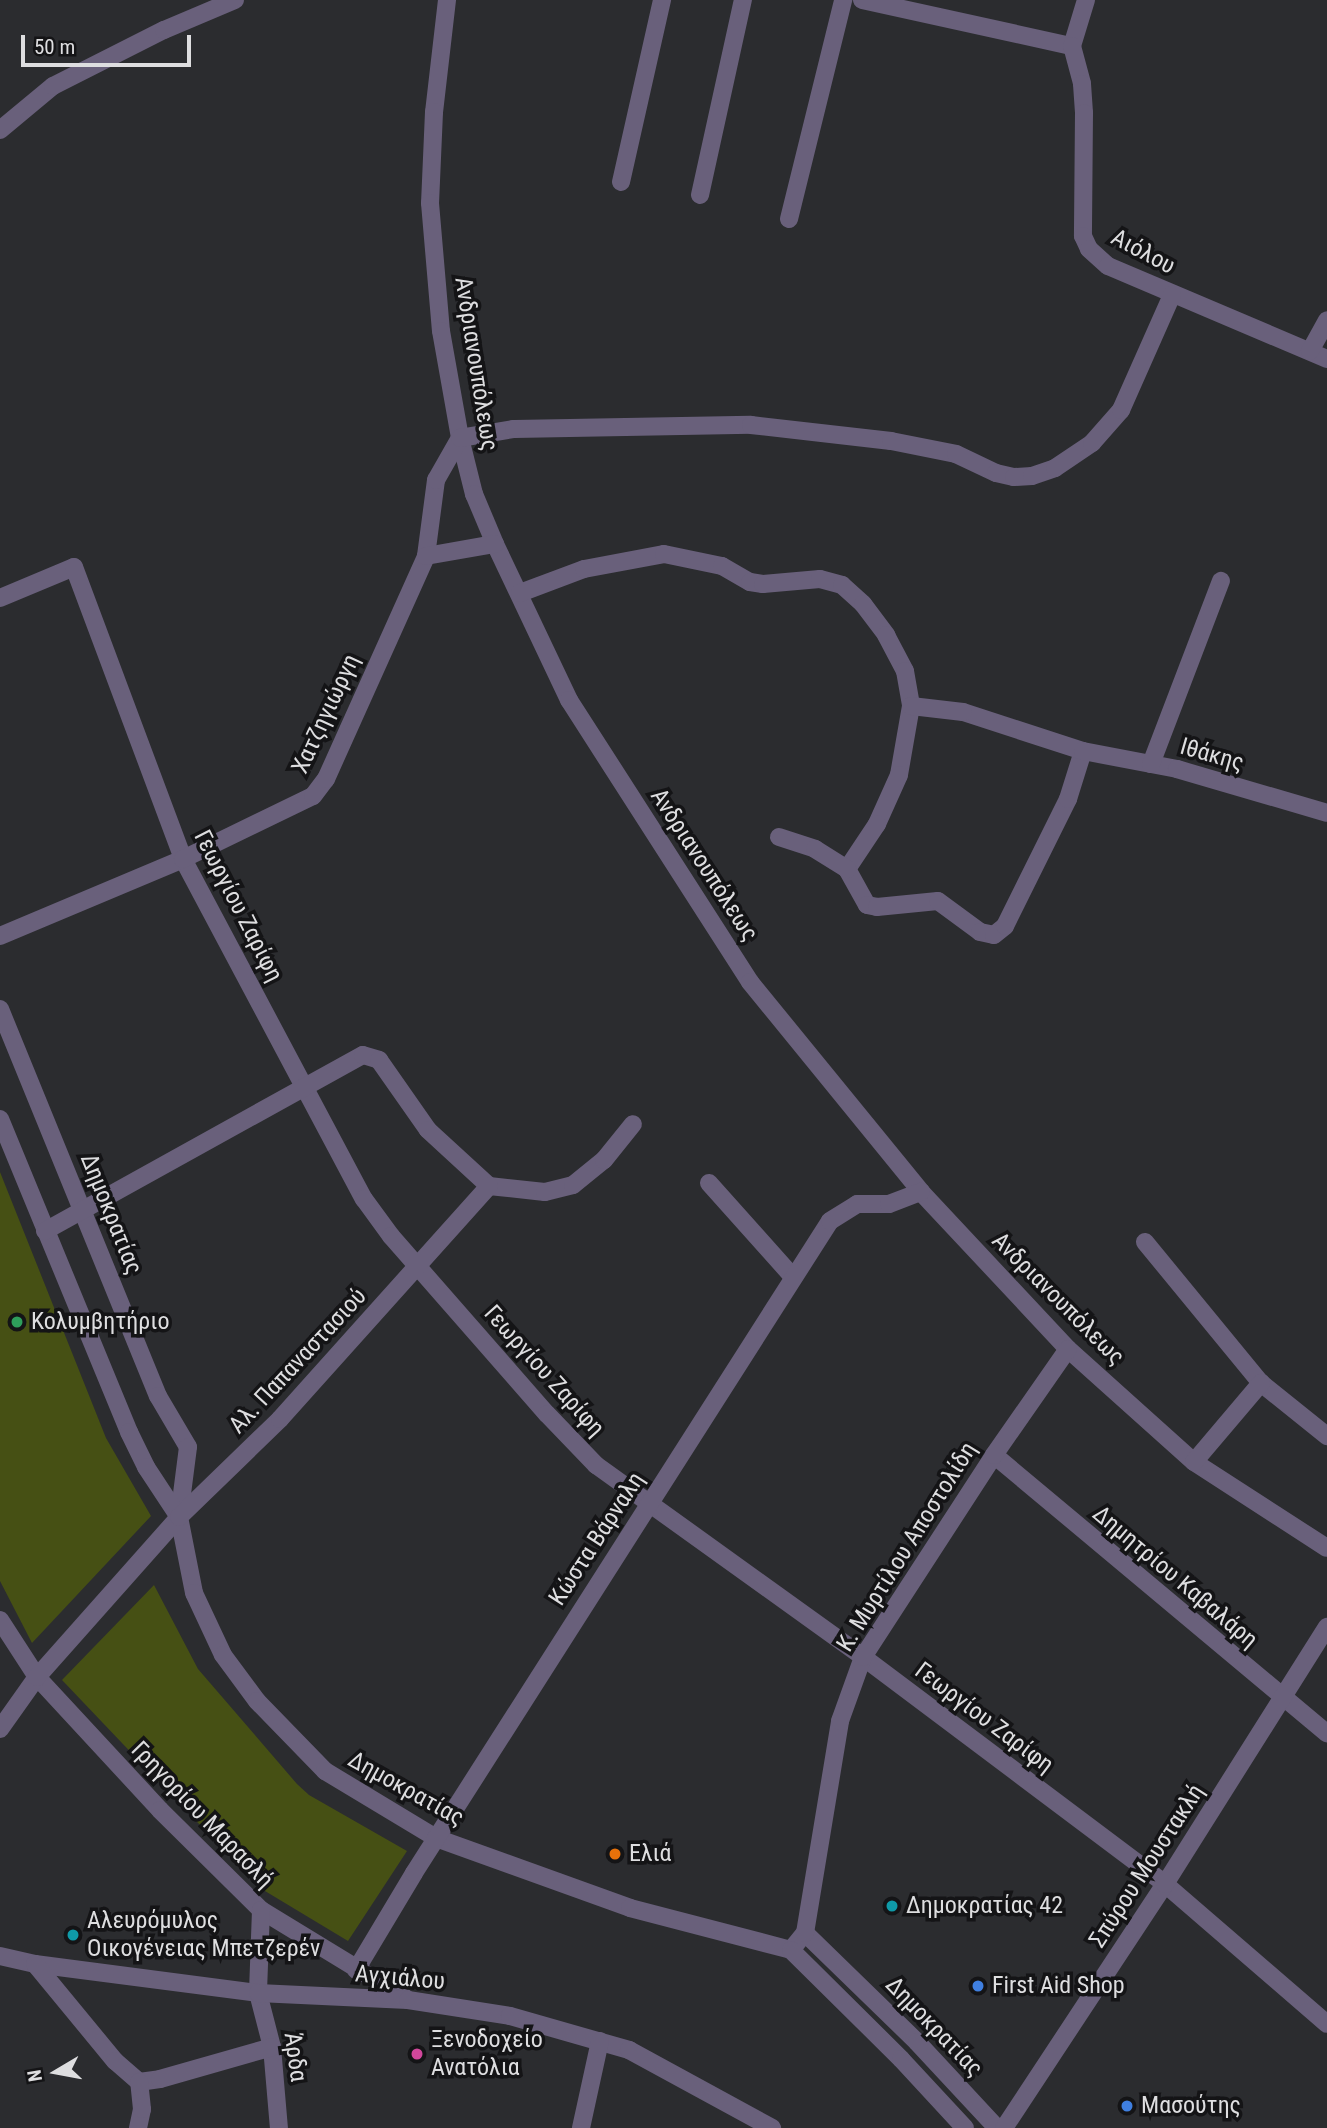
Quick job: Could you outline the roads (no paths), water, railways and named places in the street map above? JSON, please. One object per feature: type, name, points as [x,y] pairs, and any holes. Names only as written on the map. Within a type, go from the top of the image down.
[{"type":"street","points":[[0,130],[53,86],[164,30],[235,0]]},
{"type":"street","name":"Ανδριανουπόλεως","points":[[447,0],[434,112],[430,204],[441,331],[460,438],[474,494],[569,700],[750,982],[921,1192],[1068,1349],[1194,1462],[1327,1548]]},
{"type":"street","points":[[621,182],[662,0]]},
{"type":"street","points":[[700,195],[743,0]]},
{"type":"street","points":[[789,219],[844,0]]},
{"type":"street","points":[[862,0],[1072,46],[1086,0]]},
{"type":"street","name":"Αιόλου","points":[[1072,46],[1078,64],[1084,113],[1083,236],[1096,258],[1172,295],[1327,359]]},
{"type":"street","points":[[460,438],[514,429],[751,425],[891,441],[956,454],[996,473],[1014,477],[1032,476],[1074,458],[1108,428],[1121,410],[1172,295]]},
{"type":"street","points":[[1310,351],[1327,320]]},
{"type":"street","name":"Χατζηγιώργη","points":[[0,936],[183,859],[301,804],[318,791],[426,556],[436,480],[460,438]]},
{"type":"street","points":[[426,556],[495,544]]},
{"type":"street","points":[[520,593],[584,569],[664,554],[722,566],[750,582],[763,584],[820,579],[842,585],[863,604],[886,635],[905,671],[911,706],[899,775],[877,824],[847,869]]},
{"type":"street","name":"Γεωργίου Ζαρίφη","points":[[0,598],[74,567],[183,859],[364,1199],[391,1237],[420,1266],[547,1414],[596,1465],[648,1505],[863,1657],[1165,1884],[1327,2024]]},
{"type":"street","points":[[1151,764],[1221,581]]},
{"type":"street","name":"Ιθάκης","points":[[911,706],[963,712],[1083,751],[1151,764],[1327,813]]},
{"type":"street","points":[[779,837],[815,849],[847,869],[867,905],[939,901],[980,932],[994,935],[1005,926],[1068,799],[1083,751]]},
{"type":"street","name":"Δημοκρατίας","points":[[0,1009],[158,1396],[188,1447],[179,1517],[194,1593],[223,1655],[257,1701],[326,1771],[436,1838],[630,1908],[791,1950]]},
{"type":"street","points":[[45,1231],[363,1055],[379,1060],[428,1130],[489,1186],[544,1192],[573,1185],[604,1160],[633,1124]]},
{"type":"street","name":"Δημοκρατίας","points":[[0,1119],[129,1432],[146,1467],[179,1517]]},
{"type":"street","points":[[709,1183],[793,1277]]},
{"type":"street","name":"Αλ. Παπαναστασιού","points":[[0,1729],[37,1677],[179,1517],[280,1419],[489,1186]]},
{"type":"street","name":"Κώστα Βάρναλη","points":[[356,1970],[436,1838],[830,1221],[857,1204],[890,1204],[921,1192]]},
{"type":"street","points":[[1145,1242],[1261,1383],[1327,1436]]},
{"type":"street","name":"Κ. Μυρτίλου Αποστολίδη","points":[[805,1933],[840,1721],[863,1657],[993,1455],[1068,1349]]},
{"type":"street","points":[[1194,1462],[1261,1383]]},
{"type":"street","name":"Δημητρίου Καβαλάρη","points":[[993,1455],[1327,1733]]},
{"type":"street","name":"Γρηγορίου Μαρασλή","points":[[0,1620],[37,1677],[160,1810],[261,1910],[408,2000]]},
{"type":"street","name":"Σπύρου Μουστακλή","points":[[1004,2128],[1165,1884],[1327,1627]]},
{"type":"street","name":"Άρδα","points":[[261,1910],[258,1993],[272,2047],[279,2128]]},
{"type":"street","points":[[805,1933],[791,1950],[901,2059],[965,2128]]},
{"type":"street","name":"Δημοκρατίας","points":[[805,1933],[917,2042],[997,2128]]},
{"type":"street","name":"Αγχιάλου","points":[[0,1956],[35,1964],[258,1993],[408,2000],[510,2016],[629,2050],[772,2128]]},
{"type":"street","points":[[35,1964],[115,2061],[139,2082],[142,2109],[138,2128]]},
{"type":"street","points":[[581,2128],[600,2041]]},
{"type":"street","points":[[139,2082],[160,2079],[272,2047]]},
{"type":"place","name":"Κολυμβητήριο","points":[[17,1322]]},
{"type":"place","name":"Ελιά","points":[[615,1854]]},
{"type":"place","name":"Δημοκρατίας 42","points":[[892,1906]]},
{"type":"place","name":"Αλευρόμυλος Οικογένειας Μπετζερέν","points":[[73,1935]]},
{"type":"place","name":"First Aid Shop","points":[[978,1986]]},
{"type":"place","name":"Ξενοδοχείο Ανατόλια","points":[[417,2054]]},
{"type":"place","name":"Μασούτης","points":[[1127,2106]]}]
